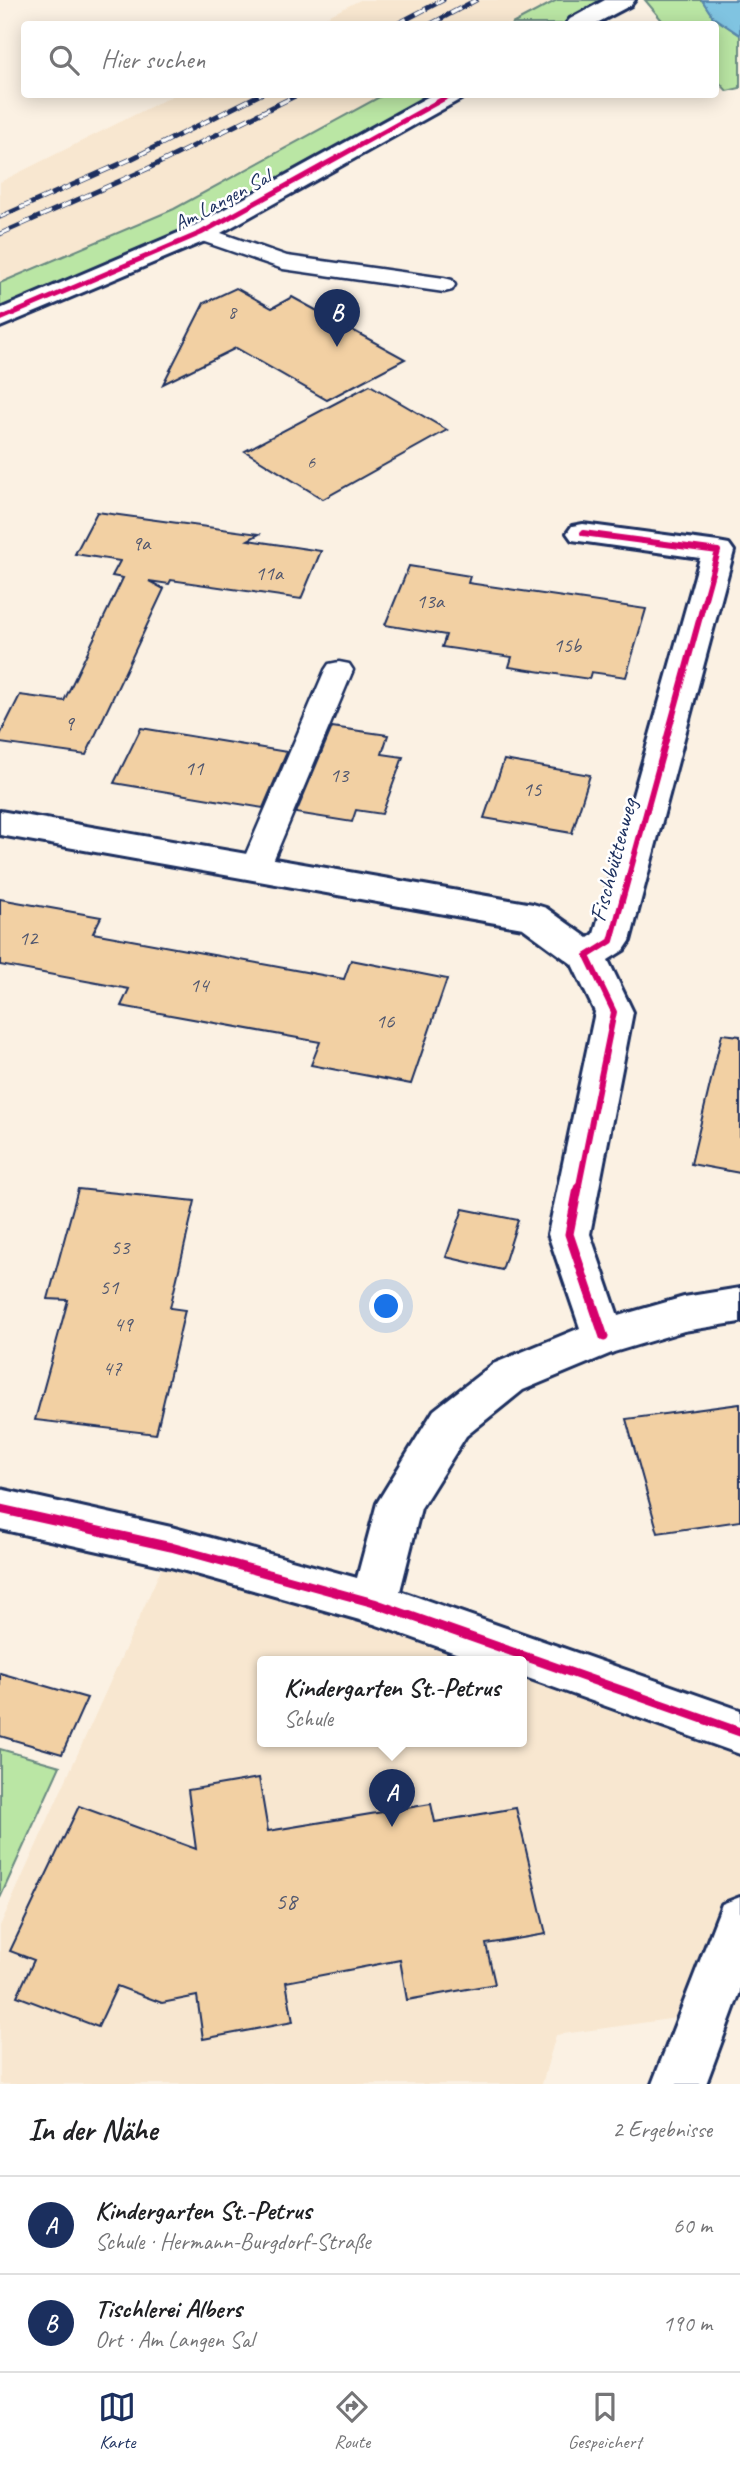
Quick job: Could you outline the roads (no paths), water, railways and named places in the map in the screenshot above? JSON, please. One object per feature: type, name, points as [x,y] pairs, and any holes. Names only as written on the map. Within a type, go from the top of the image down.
[{"type":"street","points":[[584,21],[623,0]]},
{"type":"street","name":"Am Langen Sal","points":[[0,318],[201,233],[445,98]]},
{"type":"street","name":"Fischbüttenweg","points":[[583,533],[718,551],[611,941],[587,956]]},
{"type":"street","name":"Fischbüttenweg","points":[[0,823],[533,917],[587,956],[614,1012],[569,1234],[604,1337]]},
{"type":"street","points":[[374,1603],[400,1503],[450,1423],[508,1377],[604,1337],[684,1314],[740,1305]]},
{"type":"street","points":[[0,1509],[171,1547],[374,1603],[524,1656]]},
{"type":"street","points":[[527,1657],[740,1732]]},
{"type":"street","points":[[679,2084],[740,1922]]},
{"type":"lane","points":[[201,233],[283,262],[444,285]]},
{"type":"lane","points":[[255,868],[339,670]]},
{"type":"water","points":[[702,0],[740,0],[740,35],[713,17]]},
{"type":"railway","points":[[403,21],[443,0]]},
{"type":"railway","points":[[437,21],[476,0]]},
{"type":"railway","points":[[0,217],[131,159],[253,98]]},
{"type":"railway","points":[[0,234],[147,169],[291,98]]},
{"type":"place","name":"Tischlerei Albers","points":[[337,347]]},
{"type":"place","name":"Kindergarten St.-Petrus","points":[[392,1827]]}]
